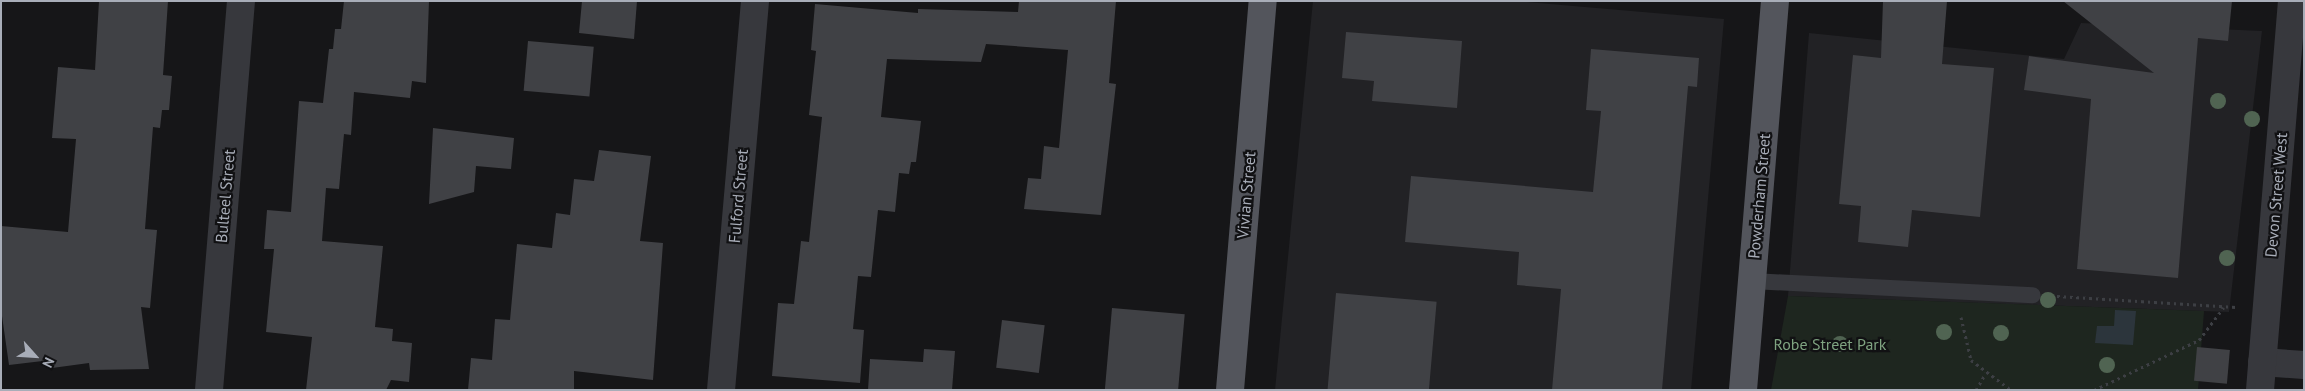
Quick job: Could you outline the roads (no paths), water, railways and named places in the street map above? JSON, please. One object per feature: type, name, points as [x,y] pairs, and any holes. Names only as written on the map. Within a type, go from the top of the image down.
[{"type":"main road","name":"Vivian Street","points":[[1230,390],[1263,1]]},
{"type":"main road","name":"Powderham Street","points":[[1743,390],[1775,1]]},
{"type":"street","name":"Bulteel Street","points":[[209,390],[241,1]]},
{"type":"street","name":"Fulford Street","points":[[721,390],[754,1]]},
{"type":"street","name":"Devon Street West","points":[[2260,390],[2292,1]]},
{"type":"street","points":[[2262,362],[2304,365]]},
{"type":"lane","points":[[1752,281],[1955,293],[2033,294]]},
{"type":"park label","name":"Robe Street Park","points":[[1830,344]]}]
